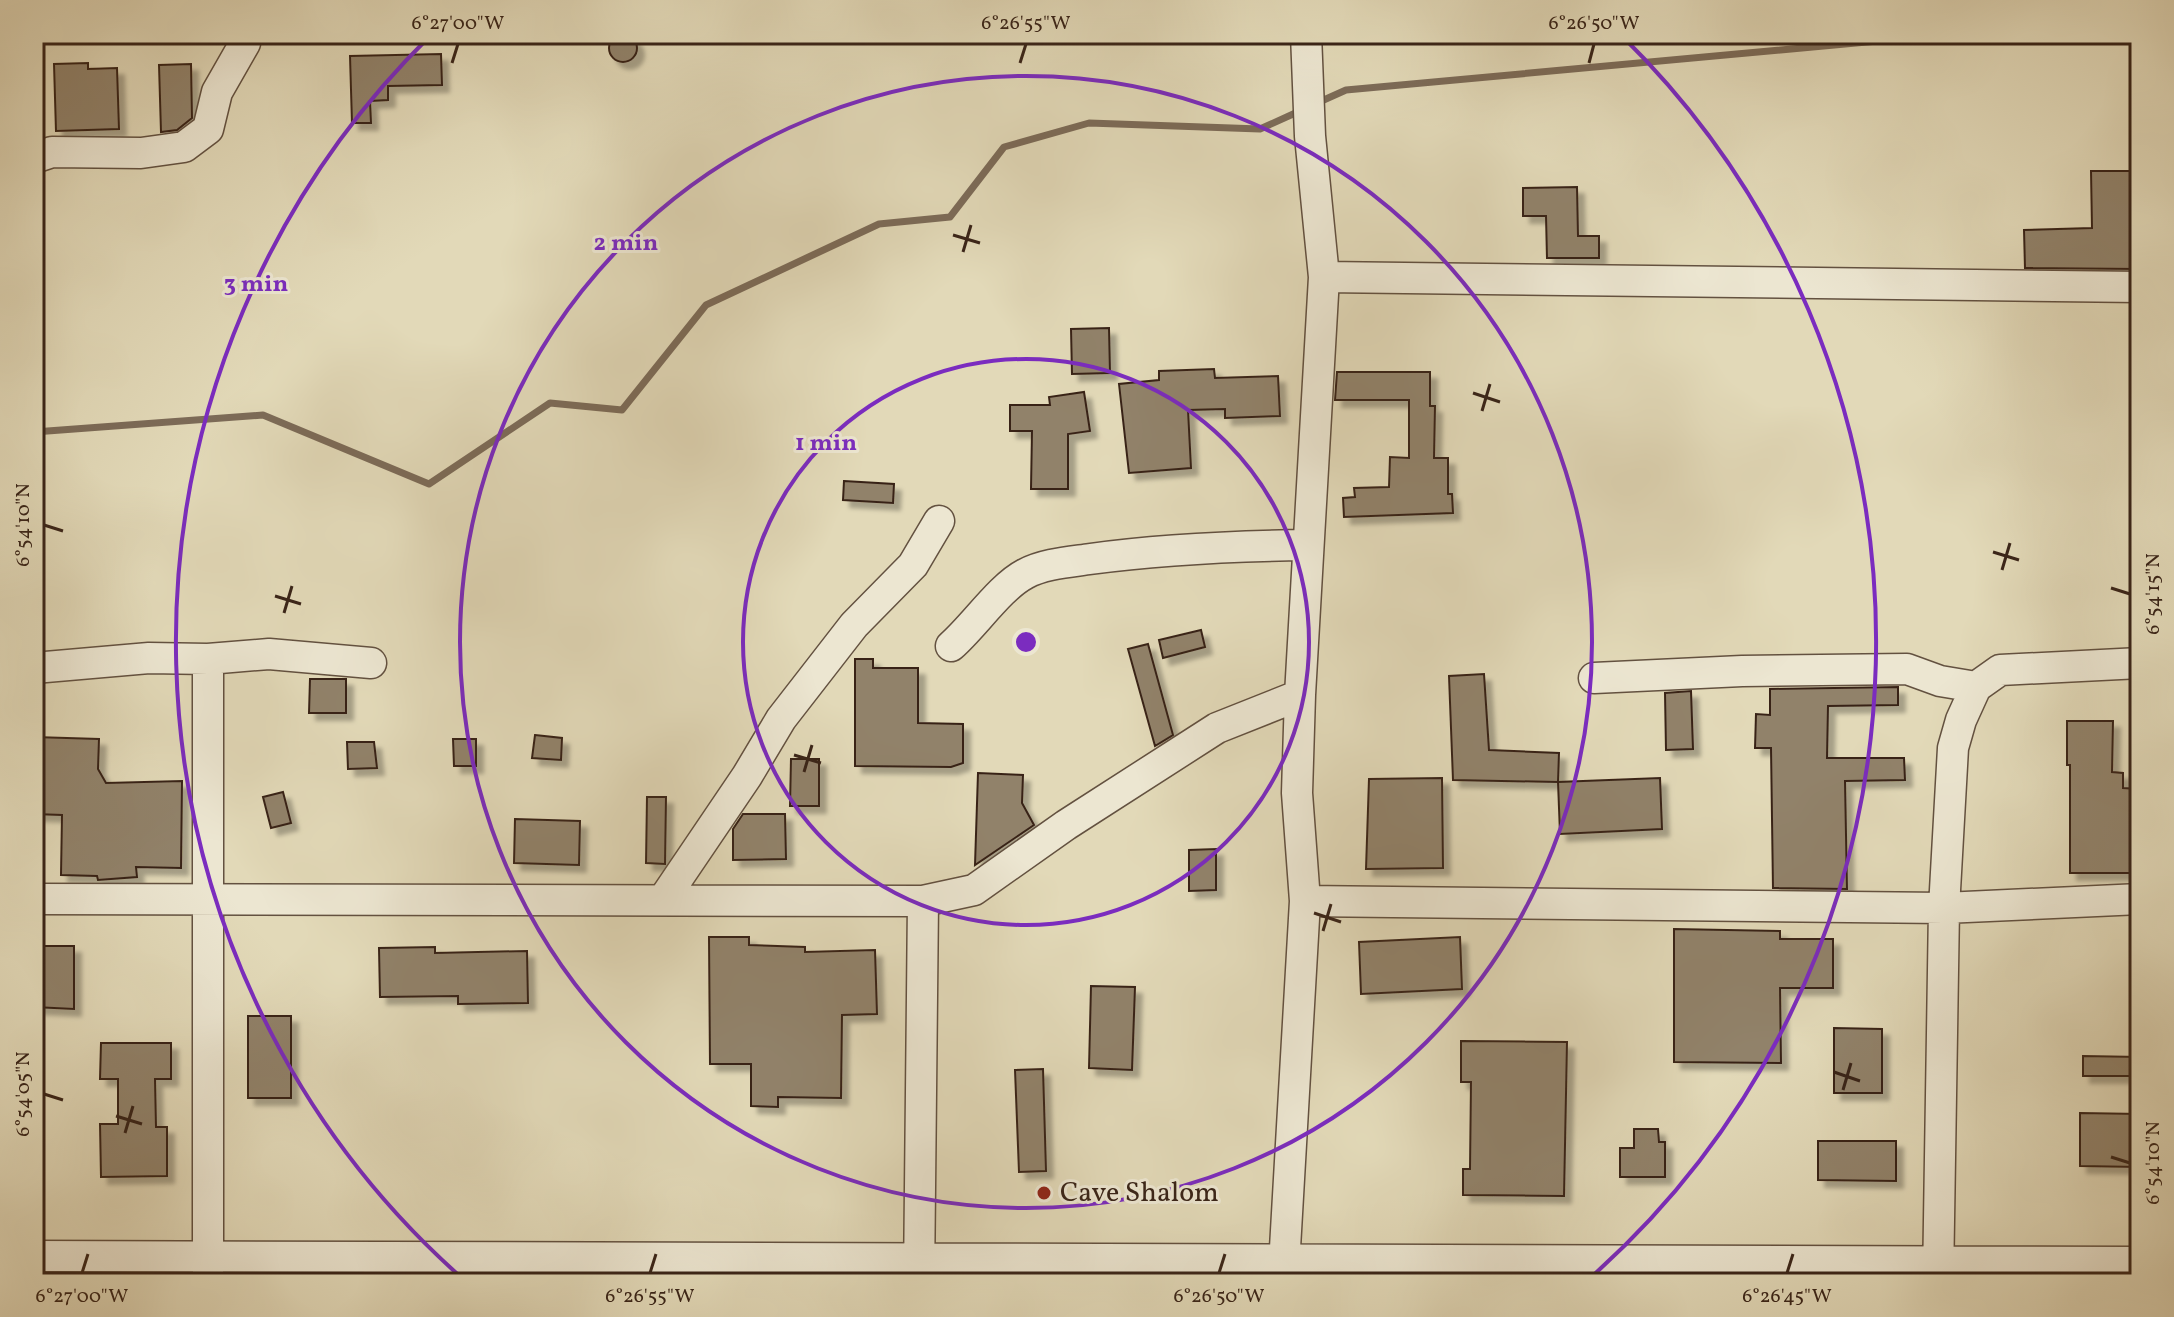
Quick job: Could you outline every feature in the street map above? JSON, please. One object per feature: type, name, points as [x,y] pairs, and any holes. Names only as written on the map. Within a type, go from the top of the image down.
[{"type":"street","points":[[34,158],[52,152],[141,153],[184,147],[208,129],[217,92],[247,34]]},
{"type":"street","points":[[1283,1271],[1305,901],[1297,793],[1300,695],[1324,277],[1310,136],[1306,34]]},
{"type":"street","points":[[1324,277],[2140,287]]},
{"type":"street","points":[[663,900],[747,776],[781,719],[854,625],[913,565],[939,521]]},
{"type":"street","points":[[951,646],[1010,584],[1026,573],[1064,563],[1147,551],[1308,545]]},
{"type":"street","points":[[34,668],[149,658],[208,659],[269,654],[371,663]]},
{"type":"street","points":[[208,659],[208,1270]]},
{"type":"street","points":[[1938,1272],[1944,908],[1953,748],[1976,687],[2000,670],[2140,663]]},
{"type":"street","points":[[1594,678],[1742,671],[1907,669],[1940,681],[1976,687]]},
{"type":"street","points":[[34,899],[923,901],[974,890],[1066,825],[1217,728],[1300,695]]},
{"type":"street","points":[[1305,901],[1944,908],[2140,899]]},
{"type":"street","points":[[920,1271],[923,901]]},
{"type":"street","points":[[34,1256],[208,1270],[1938,1272],[2140,1262]]},
{"type":"building","points":[[623,34],[633,38],[637,48],[633,58],[623,62],[613,58],[609,48],[613,38]]},
{"type":"building","points":[[441,54],[442,85],[388,86],[388,100],[370,101],[371,123],[352,123],[350,56]]},
{"type":"building","points":[[88,63],[88,69],[117,68],[119,129],[56,131],[54,64]]},
{"type":"building","points":[[191,64],[192,118],[177,130],[161,132],[159,65]]},
{"type":"building","points":[[2091,171],[2137,171],[2139,269],[2025,268],[2024,230],[2092,228]]},
{"type":"building","points":[[1577,187],[1578,236],[1599,236],[1599,258],[1547,258],[1546,216],[1523,216],[1523,188]]},
{"type":"building","points":[[1109,328],[1110,373],[1072,374],[1071,329]]},
{"type":"building","points":[[1214,369],[1215,378],[1278,376],[1280,416],[1225,418],[1225,409],[1188,410],[1191,468],[1129,473],[1119,384],[1159,380],[1159,371]]},
{"type":"building","points":[[1337,372],[1430,372],[1430,406],[1435,406],[1434,458],[1448,458],[1448,494],[1452,494],[1453,513],[1344,517],[1343,498],[1355,497],[1354,488],[1389,487],[1390,457],[1409,458],[1409,400],[1335,400]]},
{"type":"building","points":[[1084,392],[1090,431],[1068,434],[1068,489],[1031,489],[1032,431],[1010,431],[1010,405],[1050,405],[1049,397]]},
{"type":"building","points":[[844,481],[894,484],[893,503],[843,500]]},
{"type":"building","points":[[1201,630],[1205,647],[1163,658],[1159,640]]},
{"type":"building","points":[[1148,644],[1173,735],[1155,746],[1128,649]]},
{"type":"building","points":[[855,659],[873,659],[873,668],[918,668],[918,723],[963,724],[963,763],[951,767],[855,766]]},
{"type":"building","points":[[1484,674],[1489,750],[1559,753],[1558,782],[1453,780],[1449,676]]},
{"type":"building","points":[[310,679],[346,679],[346,713],[309,713]]},
{"type":"building","points":[[1898,687],[1898,705],[1828,706],[1827,758],[1904,758],[1905,780],[1845,781],[1847,889],[1773,888],[1771,748],[1755,748],[1756,714],[1770,715],[1770,689]]},
{"type":"building","points":[[1691,691],[1693,749],[1666,750],[1665,693]]},
{"type":"building","points":[[2067,721],[2113,721],[2112,772],[2123,773],[2123,788],[2140,789],[2140,873],[2070,873]]},
{"type":"building","points":[[535,735],[562,738],[561,760],[532,758]]},
{"type":"building","points":[[34,737],[99,739],[98,769],[106,783],[182,781],[181,868],[136,867],[137,877],[98,880],[97,876],[61,875],[62,815],[34,814]]},
{"type":"building","points":[[453,739],[476,739],[476,766],[454,766]]},
{"type":"building","points":[[347,742],[374,742],[377,768],[348,769]]},
{"type":"building","points":[[791,759],[819,759],[819,806],[790,806]]},
{"type":"building","points":[[978,773],[1023,775],[1022,803],[1034,825],[975,865]]},
{"type":"building","points":[[1442,778],[1443,868],[1366,869],[1369,779]]},
{"type":"building","points":[[1660,778],[1662,829],[1560,834],[1558,782]]},
{"type":"building","points":[[283,792],[291,823],[271,828],[263,797]]},
{"type":"building","points":[[647,797],[666,797],[665,864],[646,863]]},
{"type":"building","points":[[743,814],[785,814],[786,859],[733,860],[733,829]]},
{"type":"building","points":[[515,819],[580,821],[579,865],[514,863]]},
{"type":"building","points":[[1216,849],[1216,890],[1189,891],[1189,850]]},
{"type":"building","points":[[1674,929],[1780,931],[1780,939],[1833,939],[1833,988],[1780,988],[1781,1063],[1674,1062]]},
{"type":"building","points":[[709,937],[749,937],[749,945],[805,947],[805,952],[875,950],[877,1014],[842,1015],[841,1098],[778,1097],[778,1107],[751,1106],[751,1064],[710,1064]]},
{"type":"building","points":[[1460,937],[1462,989],[1361,994],[1359,942]]},
{"type":"building","points":[[34,946],[74,946],[74,1009],[34,1007]]},
{"type":"building","points":[[435,947],[435,953],[527,951],[528,1003],[458,1004],[458,996],[380,997],[379,948]]},
{"type":"building","points":[[1091,986],[1135,987],[1132,1070],[1089,1068]]},
{"type":"building","points":[[248,1016],[291,1016],[291,1098],[248,1098]]},
{"type":"building","points":[[1834,1028],[1882,1029],[1882,1093],[1834,1093]]},
{"type":"building","points":[[1461,1041],[1567,1042],[1564,1196],[1463,1195],[1463,1169],[1470,1169],[1471,1082],[1461,1082]]},
{"type":"building","points":[[101,1043],[171,1043],[171,1079],[155,1079],[156,1127],[167,1127],[167,1176],[101,1177],[100,1124],[118,1124],[118,1079],[100,1079]]},
{"type":"building","points":[[2083,1056],[2140,1057],[2140,1076],[2083,1076]]},
{"type":"building","points":[[1043,1069],[1046,1171],[1019,1172],[1015,1070]]},
{"type":"building","points":[[2080,1113],[2140,1114],[2140,1167],[2080,1166]]},
{"type":"building","points":[[1634,1129],[1658,1129],[1659,1142],[1665,1142],[1665,1177],[1620,1177],[1620,1148],[1634,1148]]},
{"type":"building","points":[[1818,1141],[1896,1141],[1896,1181],[1818,1180]]},
{"type":"waterway","points":[[1317,103],[1346,90],[1953,34]]},
{"type":"waterway","points":[[34,432],[263,415],[429,484],[550,403],[622,410],[706,305],[879,224],[950,217],[1004,147],[1089,123],[1260,129],[1302,110]]},
{"type":"place","name":"Cave Shalom","points":[[1044,1193]]}]
